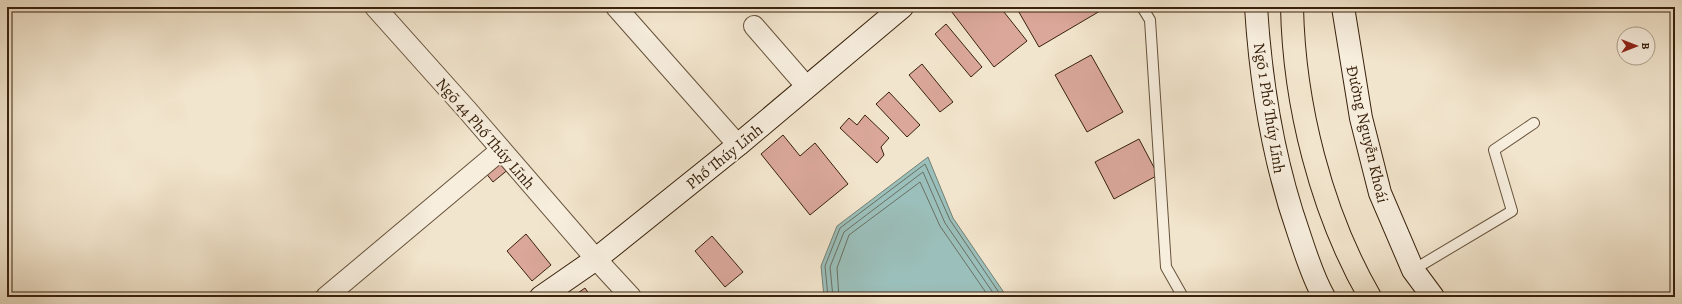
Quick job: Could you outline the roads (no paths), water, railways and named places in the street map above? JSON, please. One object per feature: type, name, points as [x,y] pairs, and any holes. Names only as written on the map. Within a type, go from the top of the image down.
[{"type":"main road","points":[[1292,7],[1296,59],[1310,147],[1340,236],[1370,297]]},
{"type":"street","name":"Ngõ 44 Phố Thúy Lĩnh","points":[[375,7],[631,297]]},
{"type":"street","points":[[616,7],[738,145]]},
{"type":"street","name":"Phố Thúy Lĩnh","points":[[541,297],[596,259],[738,145],[902,7]]},
{"type":"street","name":"Ngõ 1 Phố Thúy Lĩnh","points":[[1256,7],[1263,88],[1272,142],[1287,201],[1308,260],[1324,297]]},
{"type":"street","name":"Đường Nguyễn Khoái","points":[[1343,7],[1361,118],[1380,193],[1414,270],[1433,297]]},
{"type":"street","points":[[754,26],[807,87]]},
{"type":"street","points":[[326,297],[501,150]]},
{"type":"lane","points":[[1142,7],[1150,20],[1166,267],[1183,297]]},
{"type":"lane","points":[[1414,270],[1512,212],[1494,150],[1534,123]]},
{"type":"water","points":[[928,157],[953,218],[1007,297],[824,297],[821,266],[837,226]]}]
